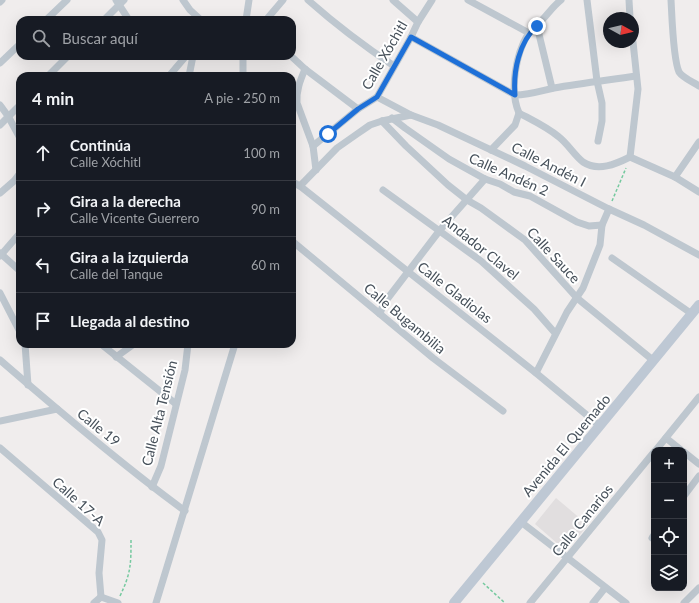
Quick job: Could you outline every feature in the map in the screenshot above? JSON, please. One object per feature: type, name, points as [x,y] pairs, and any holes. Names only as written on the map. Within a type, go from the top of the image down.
[{"type":"main road","name":"Avenida El Quemado","points":[[454,603],[699,305]]},
{"type":"street","points":[[50,16],[67,0]]},
{"type":"street","points":[[183,0],[197,16]]},
{"type":"street","points":[[247,16],[249,0]]},
{"type":"street","points":[[269,16],[283,0]]},
{"type":"street","points":[[308,0],[331,20],[394,66]]},
{"type":"street","points":[[393,0],[418,22]]},
{"type":"street","name":"Calle Xóchitl","points":[[313,146],[358,109],[377,97],[418,22],[432,0]]},
{"type":"street","points":[[468,0],[529,33]]},
{"type":"street","points":[[491,150],[515,125],[519,113],[514,83],[522,48],[529,33],[560,0]]},
{"type":"street","points":[[587,0],[597,81],[602,103],[602,121],[598,141]]},
{"type":"street","points":[[628,0],[629,12]]},
{"type":"street","points":[[671,0],[676,61],[679,72],[684,77],[699,86]]},
{"type":"street","points":[[108,16],[120,2],[127,16]]},
{"type":"street","points":[[537,26],[552,88]]},
{"type":"street","points":[[411,37],[515,95],[524,95],[552,88],[636,76]]},
{"type":"street","points":[[0,63],[16,48]]},
{"type":"street","points":[[630,156],[638,89],[634,48]]},
{"type":"street","points":[[52,72],[64,60]]},
{"type":"street","points":[[172,72],[183,60]]},
{"type":"street","points":[[190,72],[192,60]]},
{"type":"street","points":[[243,60],[243,72]]},
{"type":"street","points":[[295,60],[358,109]]},
{"type":"street","points":[[300,186],[316,170],[313,146],[297,104],[296,96],[298,86],[305,69]]},
{"type":"street","points":[[377,97],[411,115]]},
{"type":"street","points":[[0,104],[16,131]]},
{"type":"street","points":[[0,126],[16,109]]},
{"type":"street","points":[[519,113],[560,137],[583,162],[592,166],[604,167],[619,162],[630,156]]},
{"type":"street","name":"Calle Andén I","points":[[316,170],[337,148],[370,125],[392,118],[411,115],[438,125],[491,150],[644,225],[699,255]]},
{"type":"street","name":"Calle Andén 2","points":[[392,118],[449,159],[485,179],[500,184],[514,192],[530,196],[577,222],[589,226],[602,225]]},
{"type":"street","name":"Calle Sauce","points":[[382,121],[442,180],[467,200],[481,208],[525,240],[576,298],[654,361]]},
{"type":"street","points":[[675,177],[699,142]]},
{"type":"street","points":[[630,156],[675,177],[699,192]]},
{"type":"street","points":[[0,193],[16,178]]},
{"type":"street","points":[[380,314],[383,305],[440,230],[485,179]]},
{"type":"street","name":"Calle Gladiolas","points":[[296,184],[536,372],[600,426]]},
{"type":"street","name":"Andador Clavel","points":[[383,190],[481,260],[534,309],[555,333]]},
{"type":"street","points":[[536,372],[555,333],[582,288],[600,244],[602,225],[609,209]]},
{"type":"street","points":[[16,237],[0,254],[16,268]]},
{"type":"street","name":"Calle Bugambilia","points":[[296,245],[433,358],[502,411]]},
{"type":"street","points":[[612,258],[692,314]]},
{"type":"street","points":[[0,294],[16,324]]},
{"type":"street","points":[[25,348],[28,385]]},
{"type":"street","points":[[106,348],[176,404]]},
{"type":"street","points":[[116,357],[128,348]]},
{"type":"street","name":"Calle Alta Tensión","points":[[152,487],[160,466],[185,370],[188,348]]},
{"type":"street","points":[[156,603],[234,348]]},
{"type":"street","name":"Calle 19","points":[[0,360],[28,385],[152,487],[185,511]]},
{"type":"street","name":"Calle Canarios","points":[[658,447],[699,397]]},
{"type":"street","points":[[0,421],[57,409]]},
{"type":"street","points":[[666,438],[677,447]]},
{"type":"street","name":"Calle 17-A","points":[[0,448],[98,532],[102,540],[99,573],[101,597]]},
{"type":"street","points":[[687,454],[699,464]]},
{"type":"street","name":"Calle Canarios","points":[[530,603],[651,456]]},
{"type":"street","points":[[687,492],[699,476]]},
{"type":"street","points":[[521,522],[626,603]]},
{"type":"street","points":[[593,603],[605,588]]},
{"type":"street","points":[[684,603],[699,588]]},
{"type":"street","points":[[94,603],[101,597],[117,603]]},
{"type":"path","points":[[609,209],[630,156]]},
{"type":"path","points":[[117,603],[129,576],[131,567],[131,540]]},
{"type":"path","points":[[476,576],[505,603]]},
{"type":"shaded area","points":[[556,498],[588,525],[566,551],[535,524]]},
{"type":"route","points":[[328,134],[358,109],[377,97],[411,37],[515,95],[514,83],[522,48],[529,33],[537,26]]}]
